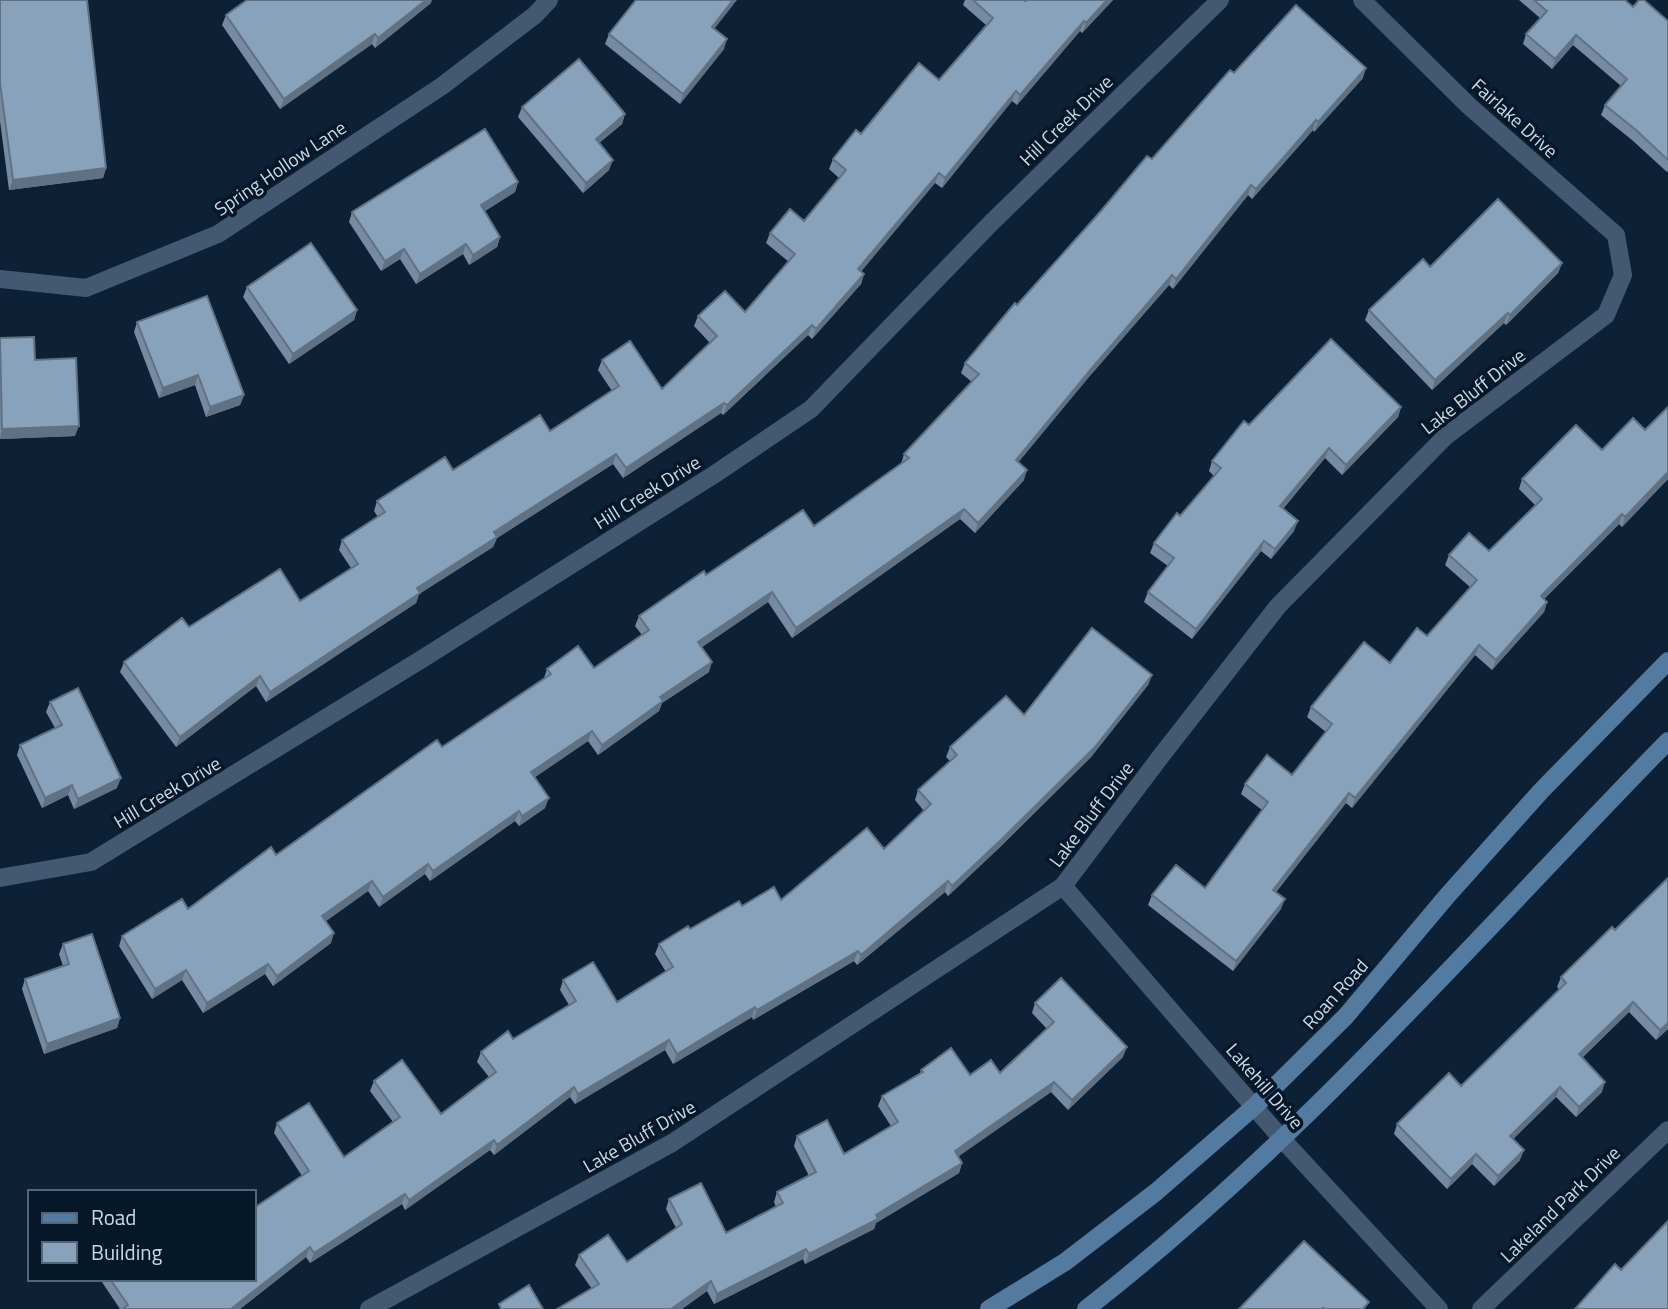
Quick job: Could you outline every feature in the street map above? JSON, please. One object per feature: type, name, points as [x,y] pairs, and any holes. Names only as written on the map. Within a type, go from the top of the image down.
[{"type":"street","name":"Spring Hollow Lane","points":[[0,279],[86,288],[218,234],[442,86],[535,15],[549,0]]},
{"type":"street","name":"Hill Creek Drive","points":[[0,878],[90,862],[434,652],[715,474],[811,409],[990,223],[1220,0]]},
{"type":"street","name":"Fairlake Drive","points":[[1362,0],[1469,106],[1616,235],[1623,275]]},
{"type":"street","name":"Lake Bluff Drive","points":[[369,1309],[672,1143],[1063,886],[1278,606],[1446,436],[1606,315],[1623,275]]},
{"type":"street","name":"Roan Road","points":[[989,1309],[1065,1262],[1156,1192],[1255,1106],[1346,1016],[1447,896],[1541,791],[1668,661]]},
{"type":"street","points":[[1086,1309],[1144,1264],[1282,1139],[1409,1013],[1668,741]]},
{"type":"street","name":"Lakehill Drive","points":[[1063,886],[1282,1139],[1439,1309]]},
{"type":"street","name":"Lakeland Park Drive","points":[[1481,1309],[1668,1130]]},
{"type":"building","points":[[0,0],[87,0],[106,168],[13,180],[0,83]]},
{"type":"building","points":[[247,0],[426,0],[378,38],[375,34],[284,99],[226,15]]},
{"type":"building","points":[[636,0],[733,0],[712,27],[727,39],[683,94],[609,34]]},
{"type":"building","points":[[973,0],[1107,0],[1086,23],[1084,21],[1020,95],[1016,91],[945,178],[939,173],[858,269],[864,274],[816,329],[812,325],[727,405],[724,403],[626,468],[616,454],[494,532],[497,537],[417,588],[420,593],[270,692],[260,676],[180,737],[124,662],[182,618],[189,627],[280,569],[300,601],[358,564],[342,540],[385,512],[377,501],[445,457],[453,470],[540,415],[550,431],[619,386],[602,360],[630,341],[662,389],[717,336],[698,316],[725,291],[745,312],[795,254],[770,233],[790,209],[804,221],[846,170],[833,159],[856,130],[861,134],[919,63],[939,80],[993,18]]},
{"type":"building","points":[[1534,0],[1625,0],[1633,7],[1639,0],[1644,0],[1668,21],[1668,160],[1605,105],[1627,79],[1576,35],[1555,59],[1526,34],[1547,11]]},
{"type":"building","points":[[1296,5],[1366,68],[1256,189],[1251,185],[1176,279],[1172,275],[1092,368],[1016,460],[1027,470],[978,523],[964,509],[796,628],[772,592],[698,642],[712,662],[660,697],[663,701],[602,745],[592,731],[531,772],[549,798],[522,816],[519,811],[433,871],[428,864],[383,897],[372,881],[322,916],[334,933],[277,976],[268,964],[207,1003],[186,970],[155,989],[122,936],[182,899],[188,909],[271,847],[276,855],[437,740],[442,747],[551,674],[547,669],[578,646],[594,668],[649,630],[639,616],[704,571],[706,575],[803,510],[814,526],[909,458],[904,454],[979,374],[965,363],[1015,303],[1017,305],[1147,156],[1152,159],[1230,70],[1234,73]]},
{"type":"building","points":[[579,59],[625,114],[596,139],[613,160],[586,183],[522,107]]},
{"type":"building","points":[[485,129],[518,182],[481,205],[500,237],[473,255],[466,244],[420,274],[404,249],[385,261],[352,212]]},
{"type":"building","points":[[1498,199],[1562,263],[1510,315],[1508,313],[1435,380],[1369,310],[1423,259],[1430,267]]},
{"type":"building","points":[[311,243],[357,310],[293,354],[247,287]]},
{"type":"building","points":[[207,296],[244,395],[210,407],[198,375],[163,388],[137,322]]},
{"type":"building","points":[[34,337],[35,360],[76,358],[79,426],[2,429],[0,338]]},
{"type":"building","points":[[1331,339],[1401,407],[1346,465],[1329,448],[1280,506],[1298,521],[1275,549],[1264,541],[1196,629],[1148,592],[1174,558],[1154,543],[1177,513],[1180,516],[1221,468],[1212,461],[1244,421],[1249,425]]},
{"type":"building","points":[[1668,407],[1668,472],[1625,517],[1622,514],[1541,596],[1547,602],[1496,660],[1479,645],[1355,798],[1349,793],[1273,890],[1285,899],[1236,961],[1152,895],[1176,865],[1205,888],[1268,802],[1245,784],[1267,755],[1292,775],[1332,724],[1311,707],[1364,642],[1390,663],[1417,628],[1427,636],[1477,580],[1449,555],[1469,533],[1489,551],[1542,499],[1522,479],[1576,425],[1602,450],[1633,418],[1645,430]]},
{"type":"building","points":[[1092,628],[1152,675],[1095,747],[1003,838],[952,886],[948,881],[861,955],[858,951],[757,1010],[755,1007],[677,1054],[669,1040],[578,1094],[574,1087],[497,1145],[494,1140],[409,1200],[405,1194],[314,1253],[310,1247],[231,1309],[122,1309],[128,1305],[111,1281],[256,1281],[256,1207],[309,1171],[277,1123],[309,1103],[344,1157],[400,1117],[374,1081],[402,1060],[441,1114],[496,1072],[481,1052],[508,1031],[513,1039],[576,1001],[563,980],[593,962],[617,1002],[673,967],[659,944],[688,926],[690,929],[739,901],[742,906],[774,887],[781,900],[867,828],[884,849],[931,804],[918,790],[957,755],[950,747],[1006,696],[1024,715]]},
{"type":"building","points":[[78,688],[121,778],[78,799],[72,785],[45,798],[20,745],[62,725],[50,702]]},
{"type":"building","points":[[1668,878],[1668,1023],[1660,1030],[1633,1002],[1579,1054],[1605,1082],[1579,1107],[1560,1087],[1510,1136],[1524,1150],[1498,1176],[1476,1154],[1451,1179],[1397,1124],[1449,1073],[1461,1086],[1566,983],[1561,977],[1612,927],[1615,930]]},
{"type":"building","points":[[92,934],[120,1018],[47,1044],[25,979],[69,964],[63,944]]},
{"type":"building","points":[[1061,978],[1127,1047],[1072,1100],[1054,1082],[955,1151],[962,1163],[876,1215],[878,1219],[809,1254],[806,1249],[717,1294],[711,1281],[671,1309],[557,1309],[599,1284],[579,1255],[608,1235],[627,1262],[682,1224],[669,1199],[701,1183],[726,1233],[783,1203],[777,1192],[816,1172],[797,1136],[827,1120],[844,1154],[898,1122],[882,1096],[923,1072],[921,1070],[951,1048],[970,1075],[991,1060],[1000,1073],[1054,1022],[1035,1003]]},
{"type":"building","points":[[1668,1221],[1668,1309],[1575,1309],[1615,1264],[1621,1270]]},
{"type":"building","points":[[1304,1241],[1369,1302],[1363,1309],[1239,1309]]},
{"type":"building","points":[[529,1285],[543,1309],[501,1309],[499,1304]]}]
